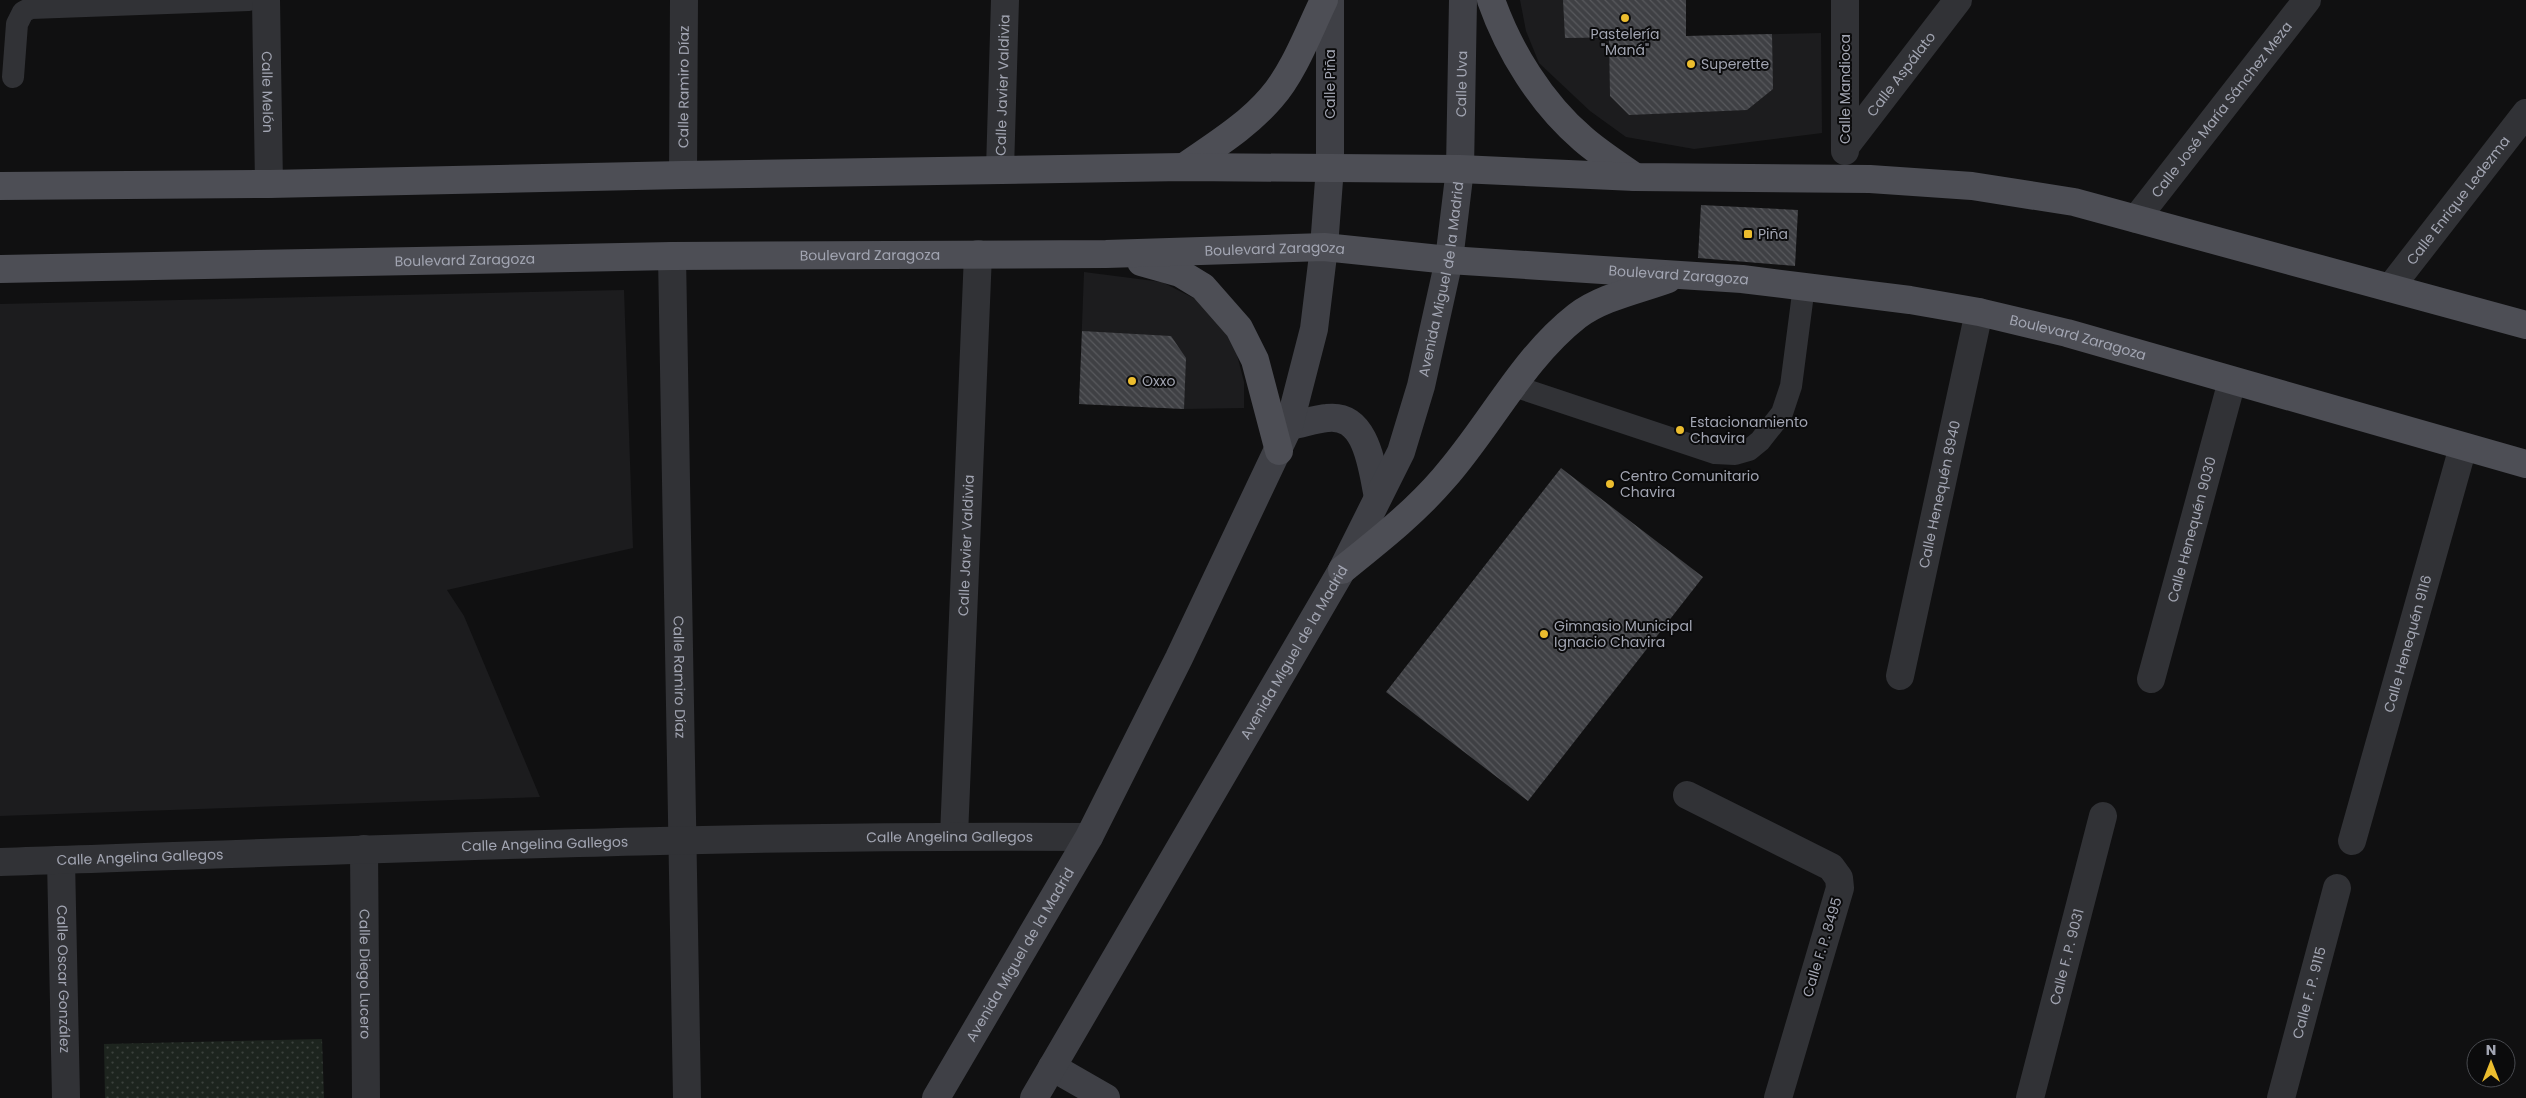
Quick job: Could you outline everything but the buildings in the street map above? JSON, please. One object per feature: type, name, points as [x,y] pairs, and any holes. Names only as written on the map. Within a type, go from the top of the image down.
[{"type":"main road","points":[[1184,167],[1239,128],[1272,98],[1296,58],[1324,0]]},
{"type":"main road","name":"Calle Piña","points":[[1330,0],[1330,167]]},
{"type":"main road","name":"Calle Uva","points":[[1460,169],[1464,0]]},
{"type":"main road","points":[[1491,0],[1519,62],[1551,106],[1582,138],[1635,177]]},
{"type":"main road","points":[[0,186],[269,184],[1184,167],[1460,169],[1635,177],[1844,178],[1972,186],[2074,202],[2526,325]]},
{"type":"main road","name":"Avenida Miguel de la Madrid","points":[[936,1098],[1089,837],[1279,451],[1305,374],[1314,329],[1324,247],[1330,167]]},
{"type":"main road","name":"Avenida Miguel de la Madrid","points":[[1034,1098],[1342,570],[1400,452],[1412,421],[1448,260],[1460,169]]},
{"type":"main road","name":"Boulevard Zaragoza","points":[[0,269],[672,256],[1106,254],[1324,247],[1448,260],[1681,275],[1804,286],[1979,312],[2144,353],[2232,381],[2526,464]]},
{"type":"main road","points":[[1106,254],[1180,273],[1203,288],[1220,305],[1239,328],[1255,360],[1279,451]]},
{"type":"main road","points":[[1342,570],[1386,535],[1445,477],[1537,356],[1578,316],[1597,304],[1681,275]]},
{"type":"main road","points":[[1289,426],[1328,418],[1338,418],[1355,428],[1367,450],[1378,497]]},
{"type":"main road","points":[[1052,1067],[1106,1098]]},
{"type":"street","name":"Calle Melón","points":[[266,0],[269,184]]},
{"type":"street","name":"Calle Ramiro Díaz","points":[[683,175],[684,0]]},
{"type":"street","name":"Calle Javier Valdivia","points":[[1000,170],[1006,0]]},
{"type":"street","name":"Calle Mandioca","points":[[1844,178],[1846,0]]},
{"type":"street","name":"Calle Aspálato","points":[[1845,147],[1958,0]]},
{"type":"street","name":"Calle José María Sánchez Meza","points":[[2136,219],[2307,0]]},
{"type":"street","name":"Calle Enrique Ledezma","points":[[2390,288],[2526,113]]},
{"type":"street","name":"Calle Javier Valdivia","points":[[954,836],[978,254]]},
{"type":"street","name":"Calle Ramiro Díaz","points":[[672,256],[687,1098]]},
{"type":"street","name":"Calle Henequén 8940","points":[[1900,676],[1979,312]]},
{"type":"street","name":"Calle Henequén 9030","points":[[2151,679],[2232,381]]},
{"type":"street","name":"Calle Henequén 9116","points":[[2352,840],[2463,447]]},
{"type":"street","name":"Calle F. P. 8495","points":[[1687,795],[1831,867],[1839,878],[1840,888],[1778,1098]]},
{"type":"street","name":"Calle F. P. 9031","points":[[2030,1098],[2103,816]]},
{"type":"street","name":"Calle Angelina Gallegos","points":[[0,862],[681,840],[954,836],[1089,837]]},
{"type":"street","name":"Calle Diego Lucero","points":[[364,850],[366,1098]]},
{"type":"street","name":"Calle Oscar González","points":[[61,860],[66,1098]]},
{"type":"street","name":"Calle F. P. 9115","points":[[2281,1098],[2337,888]]},
{"type":"lane","points":[[13,77],[17,24],[23,12],[31,8],[248,0]]},
{"type":"lane","points":[[1514,386],[1715,453],[1735,454],[1749,450],[1760,441],[1782,413],[1791,386],[1804,286]]},
{"type":"shaded area","points":[[1520,0],[1686,0],[1686,36],[1821,33],[1822,133],[1694,149],[1626,137],[1590,111],[1539,63],[1526,31]]},
{"type":"shaded area","points":[[1084,272],[1162,282],[1211,307],[1235,347],[1244,382],[1244,408],[1184,409],[1079,404]]},
{"type":"shaded area","points":[[624,290],[633,548],[447,590],[464,616],[540,797],[0,816],[0,304]]},
{"type":"shaded area","points":[[322,1039],[324,1098],[105,1098],[104,1044]]},
{"type":"place","name":"Pastelería \"Maná\"","points":[[1625,18]]},
{"type":"place","name":"Superette","points":[[1691,64]]},
{"type":"place","name":"Piña","points":[[1748,234]]},
{"type":"place","name":"Oxxo","points":[[1132,381]]},
{"type":"place","name":"Estacionamiento Chavira","points":[[1680,430]]},
{"type":"place","name":"Centro Comunitario Chavira","points":[[1610,484]]},
{"type":"place","name":"Gimnasio Municipal Ignacio Chavira","points":[[1544,634]]}]
